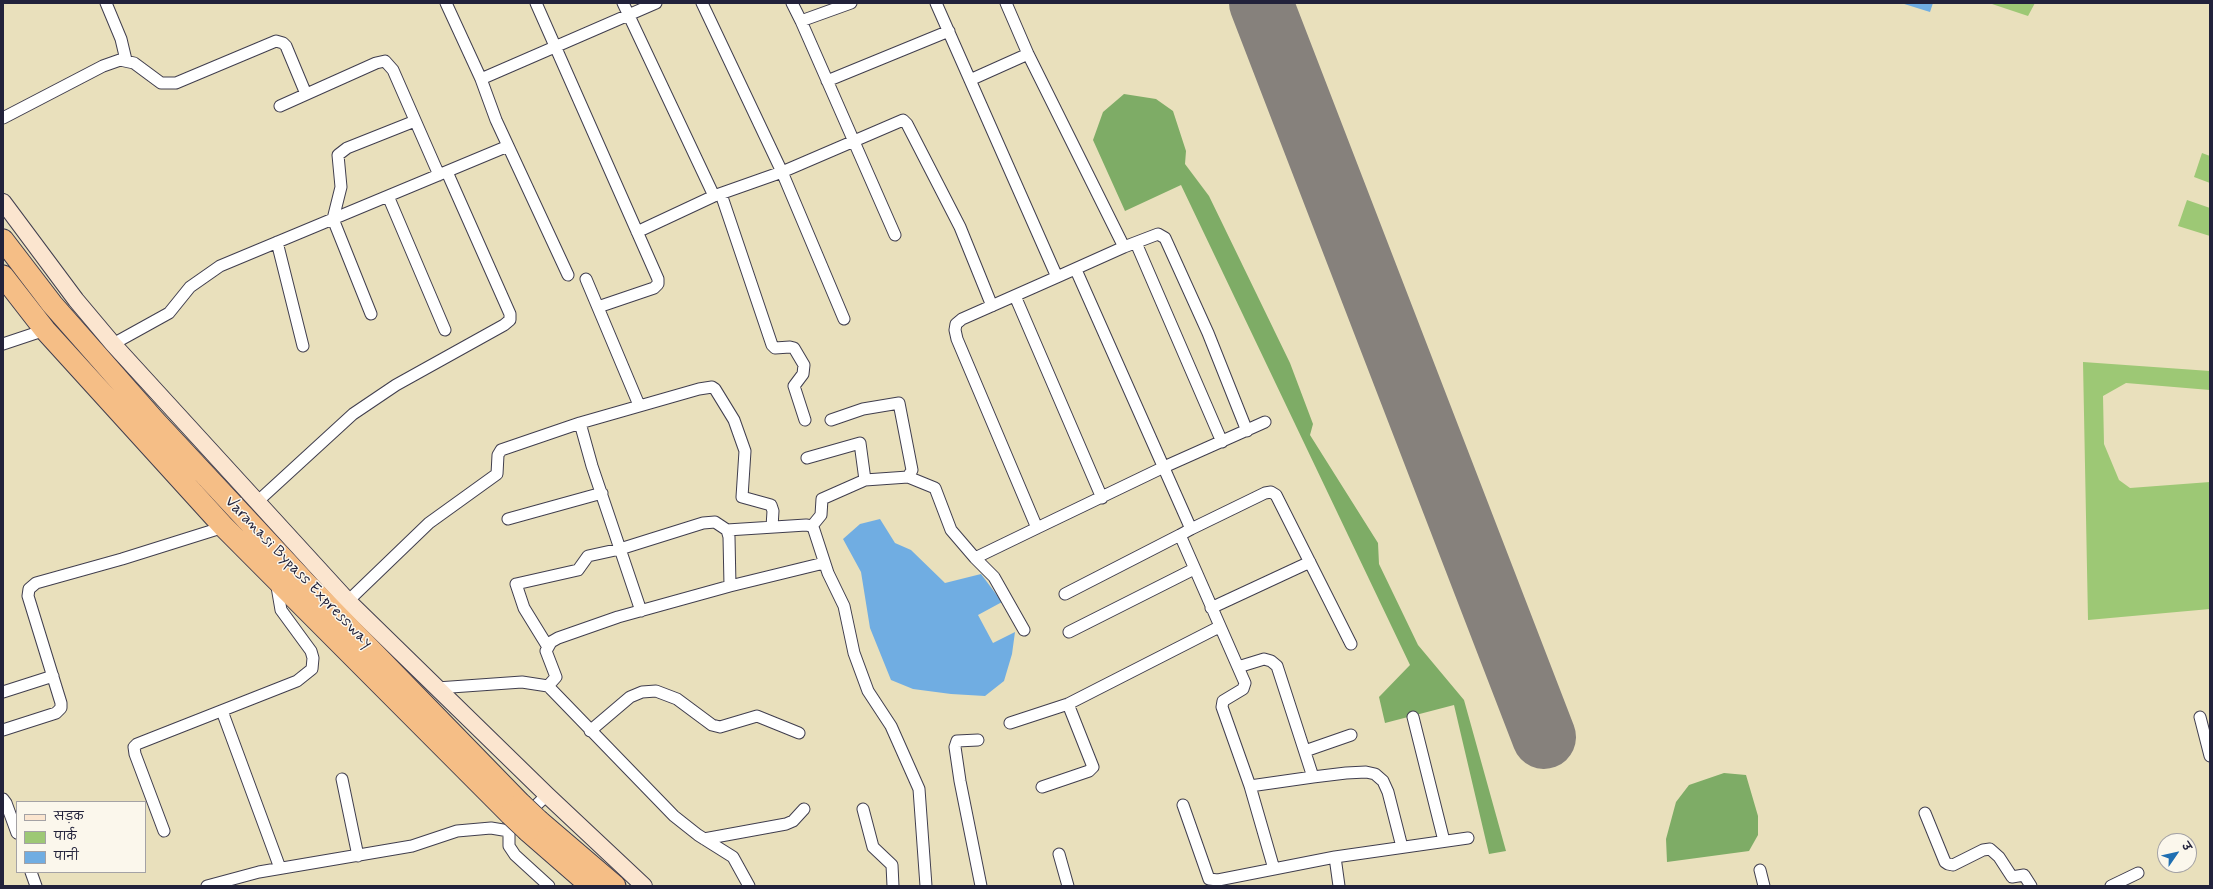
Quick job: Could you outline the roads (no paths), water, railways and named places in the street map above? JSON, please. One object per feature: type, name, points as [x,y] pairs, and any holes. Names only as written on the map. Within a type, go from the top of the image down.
[{"type":"highway","name":"Varanasi Bypass Expressway","points":[[3,240],[52,304],[160,427],[303,580],[522,820],[615,886]]},
{"type":"highway","name":"Varanasi Bypass Expressway","points":[[3,276],[44,330],[224,527],[591,886]]},
{"type":"street","points":[[446,3],[481,79],[508,146],[568,275]]},
{"type":"street","points":[[536,3],[658,279],[658,284],[654,288],[598,306]]},
{"type":"street","points":[[622,3],[718,195],[772,345],[775,348],[794,348],[804,365],[803,374],[794,386],[805,420]]},
{"type":"street","points":[[481,79],[555,45],[628,16],[656,3]]},
{"type":"street","points":[[702,3],[782,172],[844,319]]},
{"type":"street","points":[[792,3],[895,235]]},
{"type":"street","points":[[801,21],[851,3]]},
{"type":"street","points":[[936,3],[1058,277]]},
{"type":"street","points":[[1006,3],[1028,54],[1124,247]]},
{"type":"street","points":[[108,4],[122,39],[126,60]]},
{"type":"street","points":[[827,81],[949,31]]},
{"type":"street","points":[[3,118],[103,66],[120,60],[126,60],[142,68],[161,83],[169,84],[216,67],[272,42],[280,42],[286,46],[306,94]]},
{"type":"street","points":[[970,80],[1028,54]]},
{"type":"street","points":[[257,502],[353,414],[396,385],[504,325],[510,320],[510,314],[443,173],[416,121],[393,70],[385,61],[376,63],[280,106]]},
{"type":"street","points":[[637,232],[718,195],[782,172],[853,140],[903,120],[907,124],[960,227],[992,306]]},
{"type":"street","points":[[371,314],[333,219],[341,186],[338,161],[341,151],[416,121]]},
{"type":"street","points":[[113,344],[169,313],[190,287],[220,266],[508,146]]},
{"type":"street","points":[[388,196],[445,330]]},
{"type":"street","points":[[3,202],[76,300],[113,344],[348,601],[547,795],[644,886]]},
{"type":"street","points":[[1037,528],[957,339],[955,330],[956,324],[962,319],[1076,270],[1124,247],[1158,234],[1165,238],[1208,332],[1247,431]]},
{"type":"street","points":[[277,242],[303,346]]},
{"type":"street","points":[[1136,242],[1222,442]]},
{"type":"street","points":[[1076,270],[1191,529]]},
{"type":"street","points":[[586,279],[639,405]]},
{"type":"street","points":[[1015,296],[1102,498]]},
{"type":"street","points":[[3,344],[44,330]]},
{"type":"street","points":[[348,601],[429,523],[497,474],[498,455],[501,450],[639,405],[707,388],[715,389],[734,420],[745,451],[742,497],[771,505],[773,511],[772,527]]},
{"type":"street","points":[[831,420],[863,409],[899,403],[912,470],[908,477]]},
{"type":"street","points":[[975,558],[1164,468],[1265,422]]},
{"type":"street","points":[[580,423],[586,446],[641,611]]},
{"type":"street","points":[[808,458],[860,442],[865,480]]},
{"type":"street","points":[[812,526],[821,515],[822,499],[865,480],[908,477],[935,488],[951,530],[994,578],[1003,591],[1024,630]]},
{"type":"street","points":[[1065,594],[1191,529],[1271,492],[1276,495],[1351,644]]},
{"type":"street","points":[[508,519],[602,494]]},
{"type":"street","points":[[548,686],[556,677],[547,655],[548,646],[524,608],[516,584],[578,570],[588,556],[620,549],[708,521],[715,522],[727,530],[806,524],[812,526]]},
{"type":"street","points":[[812,526],[824,563],[844,606],[854,653],[868,691],[891,726],[919,789],[926,886]]},
{"type":"street","points":[[3,730],[59,710],[61,703],[28,596],[29,589],[36,583],[122,559],[224,527]]},
{"type":"street","points":[[727,530],[729,537],[730,586]]},
{"type":"street","points":[[1180,535],[1244,683],[1243,689],[1223,701],[1222,707],[1250,786],[1274,869]]},
{"type":"street","points":[[1211,608],[1310,562]]},
{"type":"street","points":[[548,646],[558,638],[641,611],[730,586],[824,563]]},
{"type":"street","points":[[1069,632],[1194,569]]},
{"type":"street","points":[[164,831],[134,747],[137,744],[297,681],[312,669],[313,658],[311,651],[281,610],[276,578]]},
{"type":"street","points":[[1010,723],[1068,704],[1220,627]]},
{"type":"street","points":[[1238,667],[1264,659],[1271,661],[1277,666],[1313,777]]},
{"type":"street","points":[[3,692],[53,676]]},
{"type":"street","points":[[437,688],[522,682],[548,686],[674,816],[704,839],[733,857],[749,886]]},
{"type":"street","points":[[590,731],[630,696],[642,692],[656,691],[677,699],[712,725],[720,727],[757,716],[799,733]]},
{"type":"street","points":[[1042,786],[1089,771],[1093,767],[1068,704]]},
{"type":"street","points":[[222,710],[280,868]]},
{"type":"street","points":[[1413,717],[1444,841]]},
{"type":"street","points":[[2200,717],[2210,756]]},
{"type":"street","points":[[1305,751],[1351,735]]},
{"type":"street","points":[[978,740],[957,741],[955,747],[960,781],[982,886]]},
{"type":"street","points":[[1250,786],[1346,773],[1366,772],[1375,774],[1383,781],[1388,792],[1402,847]]},
{"type":"street","points":[[342,779],[358,856]]},
{"type":"street","points":[[547,795],[522,820],[509,846],[515,855],[549,886]]},
{"type":"street","points":[[3,799],[6,803],[16,830]]},
{"type":"street","points":[[1183,805],[1209,879],[1218,880],[1335,857],[1468,838]]},
{"type":"street","points":[[704,839],[786,824],[793,821],[804,809]]},
{"type":"street","points":[[863,809],[873,847],[892,865],[893,886]]},
{"type":"street","points":[[1925,813],[1945,862],[1953,865],[1983,850],[1990,849],[1999,857],[2012,877],[2024,875],[2031,886]]},
{"type":"street","points":[[208,886],[280,868],[412,846],[457,831],[475,828],[491,828],[522,820]]},
{"type":"street","points":[[1059,854],[1068,886]]},
{"type":"street","points":[[1335,857],[1339,886]]},
{"type":"street","points":[[1760,870],[1764,886]]},
{"type":"street","points":[[31,873],[36,886]]},
{"type":"street","points":[[2111,886],[2138,874]]},
{"type":"water","points":[[1901,3],[1933,3],[1930,12]]},
{"type":"water","points":[[880,519],[895,543],[911,550],[945,583],[981,574],[1002,602],[978,615],[993,643],[1015,632],[1012,654],[1004,681],[985,696],[951,694],[913,689],[891,680],[870,628],[861,572],[843,539],[860,524]]}]
